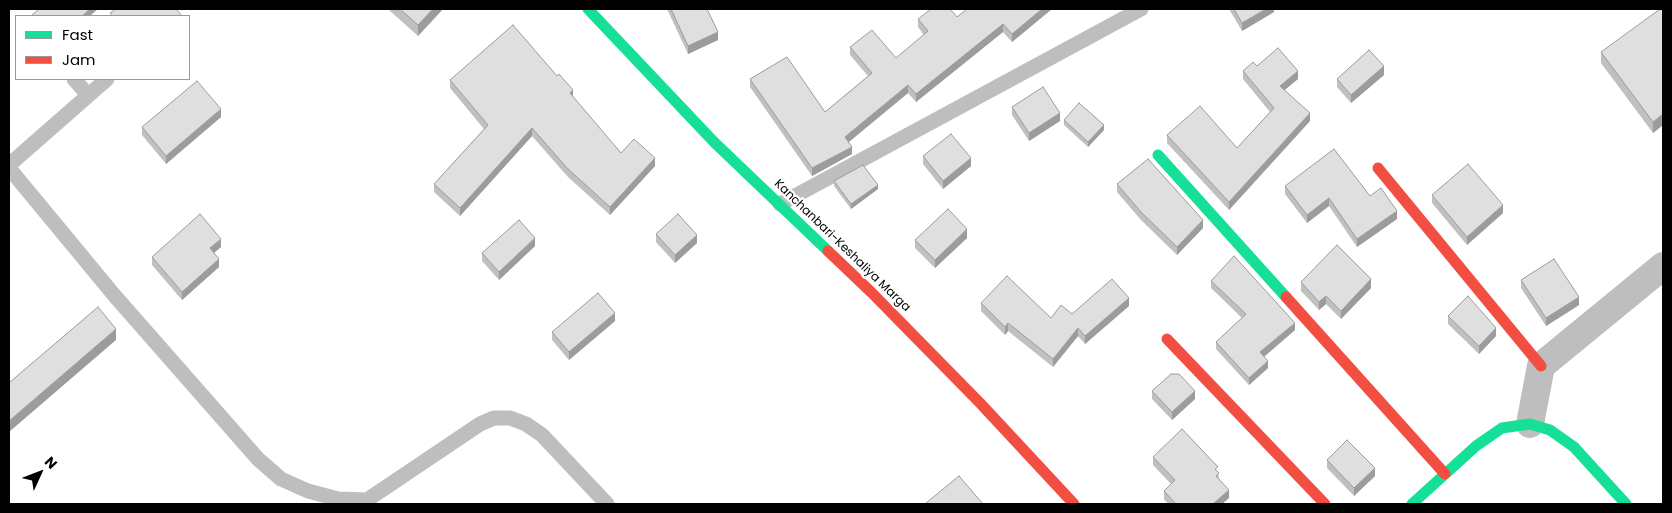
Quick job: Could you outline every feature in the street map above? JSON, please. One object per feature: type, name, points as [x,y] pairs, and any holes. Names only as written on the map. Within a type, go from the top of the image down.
[{"type":"street","name":"Kanchanbari-Keshaliya Marga","points":[[588,9],[714,142],[872,293],[980,403],[1074,504]]},
{"type":"street","points":[[1158,155],[1445,474]]},
{"type":"street","points":[[1378,168],[1540,366]]},
{"type":"street","points":[[1530,424],[1540,366],[1663,266]]},
{"type":"street","points":[[1167,339],[1325,504]]},
{"type":"street","points":[[1412,504],[1476,446],[1502,428],[1530,424],[1550,430],[1574,447],[1626,504]]},
{"type":"lane","points":[[780,204],[1141,9]]},
{"type":"lane","points":[[75,80],[88,96]]},
{"type":"lane","points":[[106,80],[9,167],[114,295],[258,459],[282,479],[308,491],[338,499],[367,500],[480,424],[494,418],[510,418],[526,424],[542,435],[607,504]]},
{"type":"building","points":[[39,9],[90,9],[83,15],[32,15]]},
{"type":"building","points":[[116,9],[176,9],[181,15],[112,15],[110,13]]},
{"type":"building","points":[[400,9],[433,9],[418,25]]},
{"type":"building","points":[[671,9],[707,9],[718,32],[688,46]]},
{"type":"building","points":[[931,9],[950,9],[957,17],[967,9],[1042,9],[1012,34],[1003,24],[916,94],[908,85],[845,137],[852,147],[812,168],[750,79],[787,57],[825,112],[872,73],[850,47],[872,30],[896,58],[928,31],[918,19]]},
{"type":"building","points":[[1234,9],[1266,9],[1242,23]]},
{"type":"building","points":[[1660,9],[1663,9],[1663,114],[1653,122],[1601,52]]},
{"type":"building","points":[[513,25],[557,76],[559,74],[573,90],[570,93],[621,153],[634,139],[655,158],[610,207],[568,169],[532,128],[460,208],[434,184],[488,125],[450,80]]},
{"type":"building","points":[[1278,48],[1298,71],[1280,86],[1310,113],[1229,202],[1167,135],[1200,106],[1237,148],[1274,108],[1243,71],[1253,62],[1257,66]]},
{"type":"building","points":[[1369,50],[1384,66],[1351,95],[1337,79]]},
{"type":"building","points":[[197,81],[221,109],[166,156],[142,127]]},
{"type":"building","points":[[1043,87],[1060,113],[1029,133],[1012,107]]},
{"type":"building","points":[[1079,103],[1104,125],[1088,142],[1064,120]]},
{"type":"building","points":[[951,134],[971,158],[943,181],[923,156]]},
{"type":"building","points":[[1334,149],[1370,196],[1381,188],[1397,211],[1357,239],[1329,198],[1307,215],[1285,186]]},
{"type":"building","points":[[1148,159],[1203,220],[1177,247],[1141,212],[1117,184]]},
{"type":"building","points":[[1468,164],[1503,205],[1467,237],[1432,195]]},
{"type":"building","points":[[863,165],[878,185],[851,204],[834,181]]},
{"type":"building","points":[[948,209],[967,229],[935,260],[915,240]]},
{"type":"building","points":[[200,214],[221,239],[210,248],[219,259],[182,292],[152,257]]},
{"type":"building","points":[[678,214],[697,235],[675,255],[656,234]]},
{"type":"building","points":[[519,220],[535,238],[499,272],[482,253]]},
{"type":"building","points":[[1337,245],[1371,279],[1341,311],[1326,296],[1319,302],[1301,282]]},
{"type":"building","points":[[1234,256],[1295,323],[1260,352],[1268,361],[1249,378],[1216,342],[1246,314],[1211,281]]},
{"type":"building","points":[[1554,259],[1579,297],[1546,318],[1521,280]]},
{"type":"building","points":[[1007,276],[1051,318],[1061,305],[1072,314],[1112,279],[1129,298],[1085,336],[1078,328],[1053,359],[1008,323],[1005,327],[981,303]]},
{"type":"building","points":[[598,293],[615,313],[569,352],[552,332]]},
{"type":"building","points":[[1468,296],[1496,328],[1479,346],[1448,316]]},
{"type":"building","points":[[98,307],[116,329],[9,421],[9,380],[10,382]]},
{"type":"building","points":[[1171,374],[1179,374],[1195,391],[1172,412],[1152,391]]},
{"type":"building","points":[[1182,429],[1218,467],[1215,469],[1219,473],[1216,476],[1229,490],[1213,504],[1176,504],[1164,491],[1175,480],[1153,457]]},
{"type":"building","points":[[1347,440],[1375,468],[1354,488],[1327,460]]},
{"type":"building","points":[[959,476],[983,504],[926,503]]},
{"type":"traffic: fast","points":[[588,9],[714,142],[828,251]]},
{"type":"traffic: fast","points":[[1158,155],[1286,297]]},
{"type":"traffic: fast","points":[[1412,504],[1476,446],[1502,428],[1530,424],[1550,430],[1574,447],[1626,504]]},
{"type":"traffic: jam","points":[[1378,168],[1541,366]]},
{"type":"traffic: jam","points":[[828,251],[980,403],[1074,504]]},
{"type":"traffic: jam","points":[[1286,297],[1445,474]]},
{"type":"traffic: jam","points":[[1167,339],[1325,504]]}]
